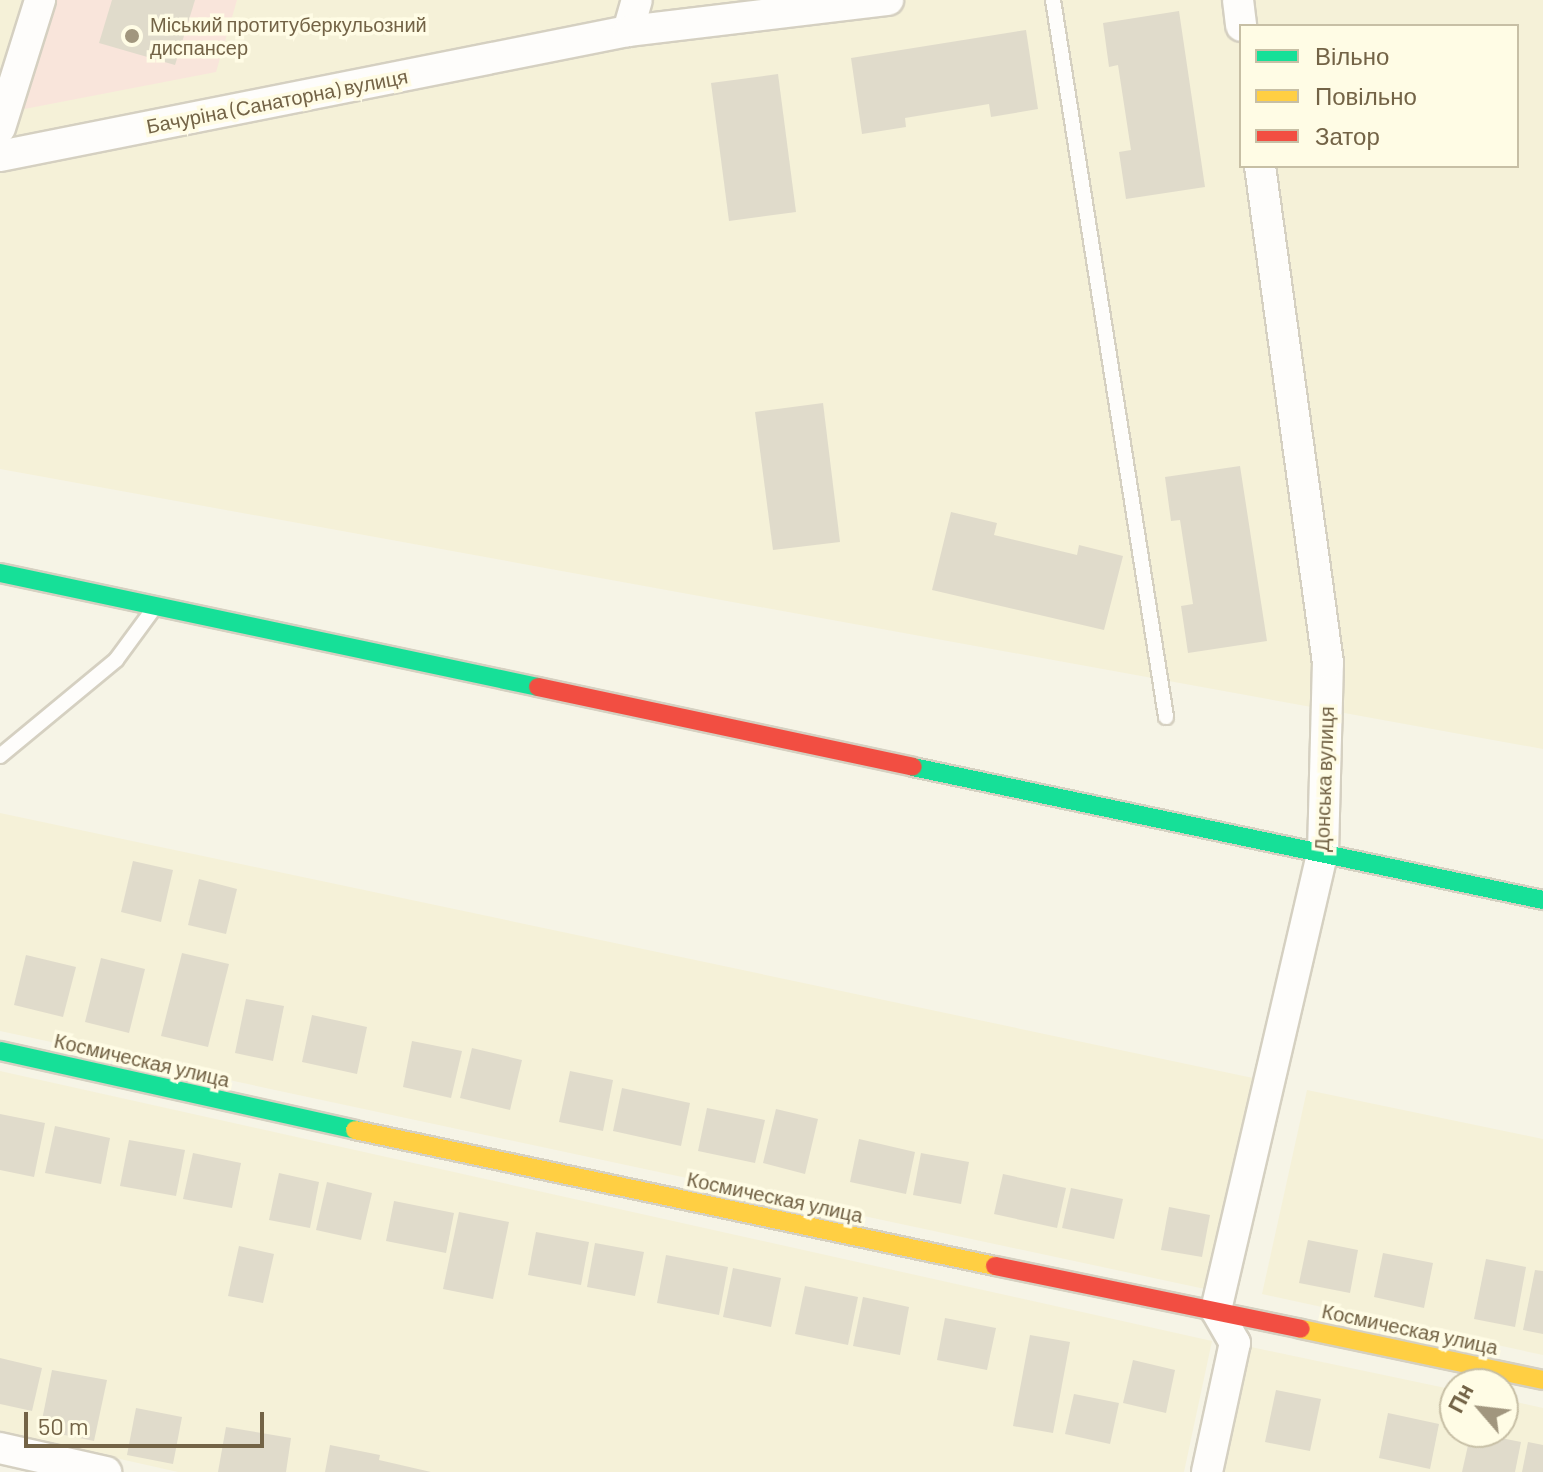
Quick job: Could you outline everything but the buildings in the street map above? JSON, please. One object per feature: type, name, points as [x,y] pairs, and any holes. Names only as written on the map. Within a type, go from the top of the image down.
[{"type":"street","points":[[0,128],[40,0]]},
{"type":"street","points":[[628,31],[637,0]]},
{"type":"street","name":"Бачуріна (Санаторна) вулиця","points":[[0,156],[628,31],[888,0]]},
{"type":"street","points":[[1238,0],[1241,24]]},
{"type":"street","name":"Донська вулиця","points":[[1216,1310],[1323,852],[1328,663],[1260,168]]},
{"type":"street","points":[[0,573],[1543,900]]},
{"type":"street","name":"Космическая улица","points":[[0,1051],[537,1170],[1543,1380]]},
{"type":"street","points":[[1207,1472],[1235,1343],[1216,1310]]},
{"type":"street","points":[[0,1448],[106,1472]]},
{"type":"lane","points":[[1053,0],[1166,717]]},
{"type":"lane","points":[[0,756],[116,660],[156,607]]},
{"type":"shaded area","points":[[0,0],[1543,0],[1543,749],[0,469]]},
{"type":"shaded area","name":"Міський протитуберкульозний диспансер","points":[[49,0],[237,0],[216,72],[14,111]]},
{"type":"shaded area","points":[[0,813],[1253,1078],[1205,1289],[0,1031]]},
{"type":"shaded area","points":[[0,1071],[1212,1341],[1184,1472],[178,1472],[0,1432]]},
{"type":"shaded area","points":[[1307,1090],[1543,1139],[1543,1355],[1262,1294]]},
{"type":"shaded area","points":[[1251,1347],[1439,1387],[1439,1448],[1519,1448],[1519,1403],[1543,1408],[1543,1472],[1224,1472]]},
{"type":"traffic: fast","points":[[0,573],[538,687]]},
{"type":"traffic: fast","points":[[913,767],[1543,900]]},
{"type":"traffic: fast","points":[[0,1051],[355,1130]]},
{"type":"traffic: slow","points":[[355,1130],[995,1266]]},
{"type":"traffic: slow","points":[[1301,1329],[1543,1380]]},
{"type":"traffic: jam","points":[[538,687],[913,767]]},
{"type":"traffic: jam","points":[[995,1266],[1301,1329]]},
{"type":"place","name":"Міський протитуберкульозний диспансер","points":[[132,36]]}]
